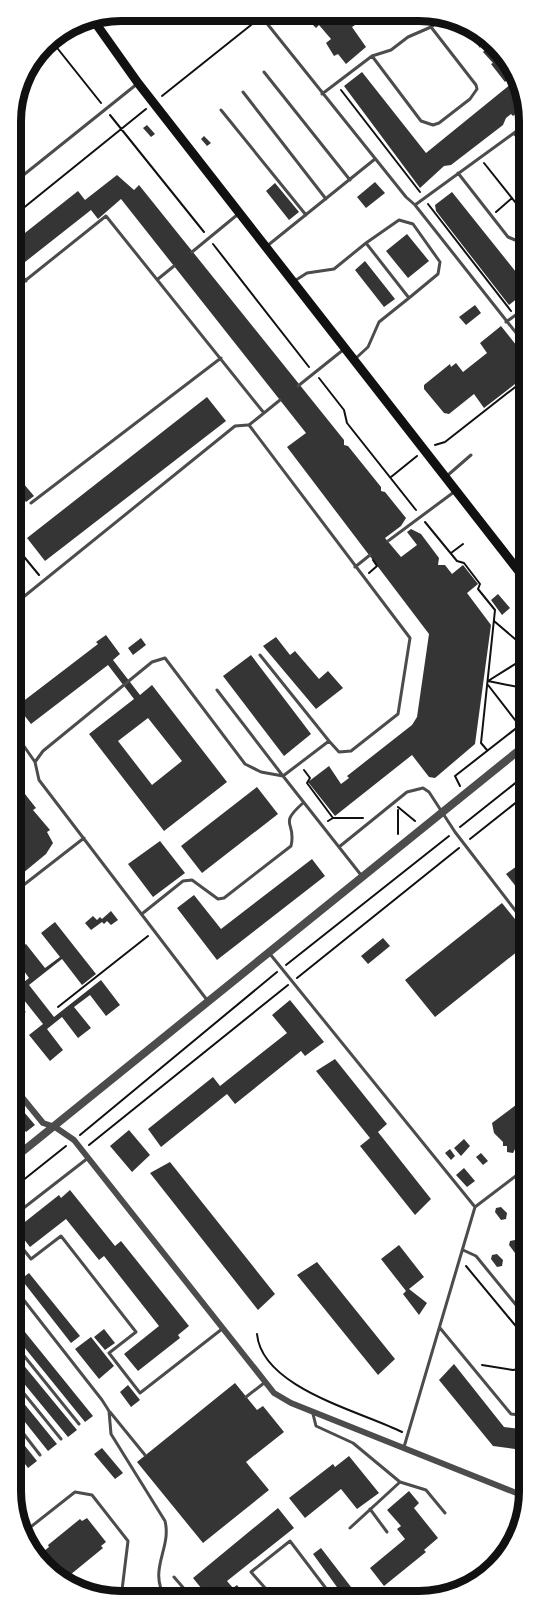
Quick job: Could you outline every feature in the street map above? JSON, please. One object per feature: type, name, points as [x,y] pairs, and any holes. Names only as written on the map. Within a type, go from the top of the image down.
[{"type":"main road","points":[[96,24],[138,83],[519,571]]},
{"type":"street","points":[[21,1153],[207,1000],[519,750]]},
{"type":"street","points":[[21,1096],[43,1123],[55,1126],[74,1140],[264,1383],[282,1398],[519,1494]]},
{"type":"lane","points":[[264,21],[415,205],[519,337]]},
{"type":"lane","points":[[322,94],[372,56],[391,50],[408,37],[436,23]]},
{"type":"lane","points":[[372,56],[421,121],[427,124],[439,123],[470,99],[477,89],[430,27]]},
{"type":"lane","points":[[264,72],[350,180]]},
{"type":"lane","points":[[21,177],[138,83]]},
{"type":"lane","points":[[243,92],[326,199]]},
{"type":"lane","points":[[220,110],[306,215]]},
{"type":"lane","points":[[415,205],[519,129]]},
{"type":"lane","points":[[514,133],[519,140]]},
{"type":"lane","points":[[266,248],[375,159]]},
{"type":"lane","points":[[458,173],[513,241],[519,242]]},
{"type":"lane","points":[[192,252],[239,213]]},
{"type":"lane","points":[[21,285],[106,216],[264,413]]},
{"type":"lane","points":[[293,282],[307,273],[334,269],[399,220],[413,224],[440,262],[438,274],[379,322],[368,347],[354,360]]},
{"type":"lane","points":[[366,243],[409,298]]},
{"type":"lane","points":[[158,279],[174,266]]},
{"type":"lane","points":[[21,275],[26,281]]},
{"type":"lane","points":[[506,322],[519,313]]},
{"type":"lane","points":[[298,386],[345,349]]},
{"type":"lane","points":[[32,503],[221,358]]},
{"type":"lane","points":[[21,599],[236,426],[249,425],[280,400]]},
{"type":"lane","points":[[249,425],[410,638],[401,708],[394,719],[351,751],[339,752],[260,655]]},
{"type":"lane","points":[[445,477],[471,454]]},
{"type":"lane","points":[[388,541],[456,490]]},
{"type":"lane","points":[[355,567],[370,555]]},
{"type":"lane","points":[[35,762],[43,751],[152,662],[165,658],[245,764],[261,772],[283,776],[329,741]]},
{"type":"lane","points":[[217,690],[362,877]]},
{"type":"lane","points":[[21,742],[35,762],[39,780],[156,930],[207,1000]]},
{"type":"lane","points":[[339,847],[394,801],[414,789],[423,788],[429,792],[457,830],[464,844],[519,915]]},
{"type":"lane","points":[[143,913],[183,881],[192,880],[218,899],[224,898],[291,846],[293,839],[288,822],[290,814],[303,802]]},
{"type":"lane","points":[[21,887],[84,838]]},
{"type":"lane","points":[[268,952],[475,1207]]},
{"type":"lane","points":[[21,1210],[88,1158]]},
{"type":"lane","points":[[404,1449],[475,1207],[519,1174]]},
{"type":"lane","points":[[21,1246],[31,1259],[61,1236],[136,1332],[109,1353],[140,1393],[222,1329]]},
{"type":"lane","points":[[463,1250],[476,1256],[519,1309]]},
{"type":"lane","points":[[21,1296],[145,1455]]},
{"type":"lane","points":[[440,1328],[511,1414],[519,1415]]},
{"type":"lane","points":[[21,1352],[79,1424]]},
{"type":"lane","points":[[246,1397],[264,1383]]},
{"type":"lane","points":[[21,1391],[61,1439]]},
{"type":"lane","points":[[109,1411],[111,1434],[165,1521],[168,1533],[158,1567],[158,1583],[162,1591]]},
{"type":"lane","points":[[312,1412],[316,1426],[353,1443],[400,1482],[426,1490],[445,1513]]},
{"type":"lane","points":[[21,1430],[40,1455]]},
{"type":"lane","points":[[350,1528],[400,1482]]},
{"type":"lane","points":[[28,1529],[75,1492],[92,1495],[128,1541],[122,1591]]},
{"type":"lane","points":[[370,1509],[387,1532]]},
{"type":"lane","points":[[283,1591],[266,1589],[251,1572],[290,1541],[328,1591]]},
{"type":"lane","points":[[174,1577],[187,1591]]},
{"type":"path","points":[[21,210],[256,21]]},
{"type":"path","points":[[336,84],[515,316]]},
{"type":"path","points":[[480,157],[519,206]]},
{"type":"path","points":[[491,216],[512,198]]},
{"type":"path","points":[[435,445],[445,442],[519,384]]},
{"type":"path","points":[[390,477],[417,456]]},
{"type":"path","points":[[450,554],[463,544]]},
{"type":"path","points":[[21,553],[44,582]]},
{"type":"path","points":[[363,578],[377,566],[370,555]]},
{"type":"path","points":[[494,621],[519,642]]},
{"type":"path","points":[[519,662],[488,681],[519,687]]},
{"type":"path","points":[[454,790],[461,785],[455,776],[519,725],[488,685]]},
{"type":"path","points":[[299,763],[310,778],[307,783],[333,818]]},
{"type":"path","points":[[21,1182],[281,969],[519,780]]},
{"type":"path","points":[[82,1151],[519,800]]},
{"type":"path","points":[[394,801],[415,821]]},
{"type":"path","points":[[398,807],[398,834]]},
{"type":"path","points":[[322,826],[333,818],[375,818]]},
{"type":"path","points":[[456,825],[457,830]]},
{"type":"path","points":[[58,1007],[156,930]]},
{"type":"path","points":[[459,1262],[470,1268],[519,1329]]},
{"type":"path","points":[[257,1334],[258,1345],[290,1383],[408,1435]]},
{"type":"path","points":[[471,1364],[519,1369]]},
{"type":"building","points":[[309,21],[361,21],[352,27],[366,47],[346,64],[338,54],[334,56],[326,43],[331,39],[319,25],[316,28]]},
{"type":"building","points":[[471,36],[490,50],[506,71],[514,89],[518,112],[513,116],[511,114],[503,125],[451,165],[444,166],[420,188],[344,86],[362,72],[426,153],[511,84],[507,80],[505,82],[483,52],[485,50],[481,46],[480,48]]},
{"type":"building","points":[[147,125],[155,134],[151,137],[143,128]]},
{"type":"building","points":[[204,136],[211,143],[207,146],[201,139]]},
{"type":"building","points":[[117,175],[134,190],[139,185],[344,440],[344,445],[348,446],[381,487],[381,491],[385,492],[406,518],[401,526],[385,538],[401,557],[417,545],[407,532],[411,529],[421,534],[439,558],[438,565],[445,565],[452,574],[463,565],[478,584],[467,593],[491,625],[475,744],[435,778],[429,777],[412,755],[335,816],[308,782],[329,766],[341,784],[349,778],[347,776],[412,725],[417,717],[429,634],[287,447],[306,433],[121,199],[98,219],[91,210],[21,265],[21,236],[78,191],[85,200]]},
{"type":"building","points":[[375,182],[385,193],[366,208],[357,197]]},
{"type":"building","points":[[275,183],[299,212],[289,220],[266,191]]},
{"type":"building","points":[[452,192],[516,272],[519,270],[519,297],[509,305],[436,211],[435,205]]},
{"type":"building","points":[[407,234],[429,261],[408,278],[386,251]]},
{"type":"building","points":[[365,261],[395,299],[384,307],[355,270]]},
{"type":"building","points":[[475,305],[481,313],[466,325],[459,317]]},
{"type":"building","points":[[501,326],[519,349],[519,381],[484,408],[474,394],[449,414],[444,413],[424,389],[424,385],[450,364],[451,367],[456,363],[463,372],[487,353],[480,343]]},
{"type":"building","points":[[207,397],[226,421],[45,561],[27,538]]},
{"type":"building","points":[[23,483],[34,496],[26,502],[21,496]]},
{"type":"building","points":[[498,594],[510,608],[502,615],[491,600]]},
{"type":"building","points":[[106,635],[120,654],[113,660],[140,695],[152,685],[227,782],[164,831],[89,734],[134,699],[108,665],[31,724],[21,711],[21,703],[98,644],[96,642]],"holes":[[[148,718],[182,761],[152,785],[118,741]]]},
{"type":"building","points":[[276,637],[290,655],[295,651],[319,679],[328,671],[343,688],[316,709],[263,646]]},
{"type":"building","points":[[141,638],[146,645],[133,655],[128,648]]},
{"type":"building","points":[[251,655],[311,734],[284,756],[223,676]]},
{"type":"building","points":[[257,787],[278,814],[202,873],[181,846]]},
{"type":"building","points":[[21,789],[36,808],[33,810],[50,830],[47,832],[53,843],[46,854],[21,875]]},
{"type":"building","points":[[160,841],[185,873],[153,897],[128,864]]},
{"type":"building","points":[[312,859],[325,876],[217,960],[177,908],[194,895],[221,929]]},
{"type":"building","points":[[519,865],[519,891],[506,874]]},
{"type":"building","points":[[502,903],[519,924],[519,950],[435,1017],[405,980]]},
{"type":"building","points":[[111,911],[118,920],[111,925],[107,921],[104,924],[102,922],[91,930],[85,923],[93,916],[97,920],[100,917],[102,919]]},
{"type":"building","points":[[55,922],[96,974],[82,985],[62,959],[29,985],[54,1017],[101,980],[120,1005],[106,1016],[90,995],[74,1007],[91,1028],[78,1038],[62,1017],[47,1029],[63,1050],[50,1061],[29,1035],[43,1024],[21,996],[21,984],[29,978],[21,967],[21,948],[26,944],[45,968],[60,957],[41,933]]},
{"type":"building","points":[[383,938],[390,946],[368,964],[361,956]]},
{"type":"building","points":[[290,1000],[324,1042],[305,1056],[301,1051],[235,1104],[227,1094],[161,1147],[148,1129],[213,1077],[220,1086],[287,1033],[272,1015]]},
{"type":"building","points":[[335,1059],[387,1124],[378,1132],[431,1199],[415,1215],[360,1146],[370,1138],[316,1071]]},
{"type":"building","points":[[519,1103],[519,1148],[516,1147],[513,1153],[507,1152],[507,1146],[503,1146],[503,1142],[494,1133],[492,1123]]},
{"type":"building","points":[[21,1109],[35,1125],[26,1132],[21,1126]]},
{"type":"building","points":[[129,1130],[150,1155],[132,1172],[110,1146]]},
{"type":"building","points":[[464,1139],[470,1146],[461,1156],[454,1148]]},
{"type":"building","points":[[450,1149],[455,1156],[451,1160],[445,1153]]},
{"type":"building","points":[[481,1153],[488,1161],[483,1165],[476,1157]]},
{"type":"building","points":[[170,1162],[275,1294],[258,1310],[150,1173]]},
{"type":"building","points":[[464,1168],[475,1181],[467,1187],[456,1175]]},
{"type":"building","points":[[70,1190],[115,1246],[121,1241],[189,1326],[178,1335],[180,1338],[138,1371],[124,1354],[159,1326],[104,1256],[99,1260],[66,1219],[30,1247],[21,1235],[21,1225],[59,1195],[61,1198]]},
{"type":"building","points":[[501,1207],[507,1213],[506,1219],[501,1220],[495,1212],[496,1208]]},
{"type":"building","points":[[515,1240],[519,1245],[519,1252],[515,1253],[509,1245],[510,1241]]},
{"type":"building","points":[[399,1245],[424,1277],[409,1289],[427,1303],[419,1315],[403,1294],[406,1291],[381,1259]]},
{"type":"building","points":[[497,1254],[503,1260],[502,1266],[497,1267],[491,1259],[492,1255]]},
{"type":"building","points":[[317,1262],[395,1359],[378,1375],[297,1275]]},
{"type":"building","points":[[29,1273],[80,1336],[71,1343],[21,1279]]},
{"type":"building","points":[[21,1327],[93,1416],[85,1422],[21,1343]]},
{"type":"building","points":[[104,1329],[115,1343],[105,1350],[94,1337]]},
{"type":"building","points":[[91,1337],[114,1366],[99,1379],[75,1349]]},
{"type":"building","points":[[21,1362],[77,1430],[68,1437],[21,1380]]},
{"type":"building","points":[[454,1364],[504,1427],[519,1429],[519,1450],[493,1446],[439,1380]]},
{"type":"building","points":[[235,1383],[257,1410],[263,1406],[284,1432],[246,1462],[269,1490],[203,1543],[137,1462]]},
{"type":"building","points":[[128,1385],[140,1400],[131,1407],[120,1392]]},
{"type":"building","points":[[21,1400],[57,1444],[48,1451],[21,1417]]},
{"type":"building","points":[[21,1441],[37,1461],[28,1468],[21,1459]]},
{"type":"building","points":[[102,1448],[123,1473],[115,1479],[94,1454]]},
{"type":"building","points":[[349,1456],[379,1493],[357,1509],[341,1489],[305,1518],[289,1498],[333,1464],[335,1467]]},
{"type":"building","points":[[409,1491],[419,1503],[414,1508],[438,1538],[424,1550],[426,1552],[384,1586],[370,1568],[405,1539],[397,1529],[401,1526],[387,1510]]},
{"type":"building","points":[[278,1508],[294,1528],[227,1581],[233,1588],[237,1585],[242,1591],[204,1591],[193,1578]]},
{"type":"building","points":[[87,1518],[106,1542],[101,1546],[103,1548],[70,1575],[68,1572],[66,1574],[56,1567],[44,1551],[49,1547],[48,1545],[80,1519],[82,1521]]},
{"type":"building","points":[[321,1548],[351,1587],[346,1591],[340,1591],[313,1554]]}]
